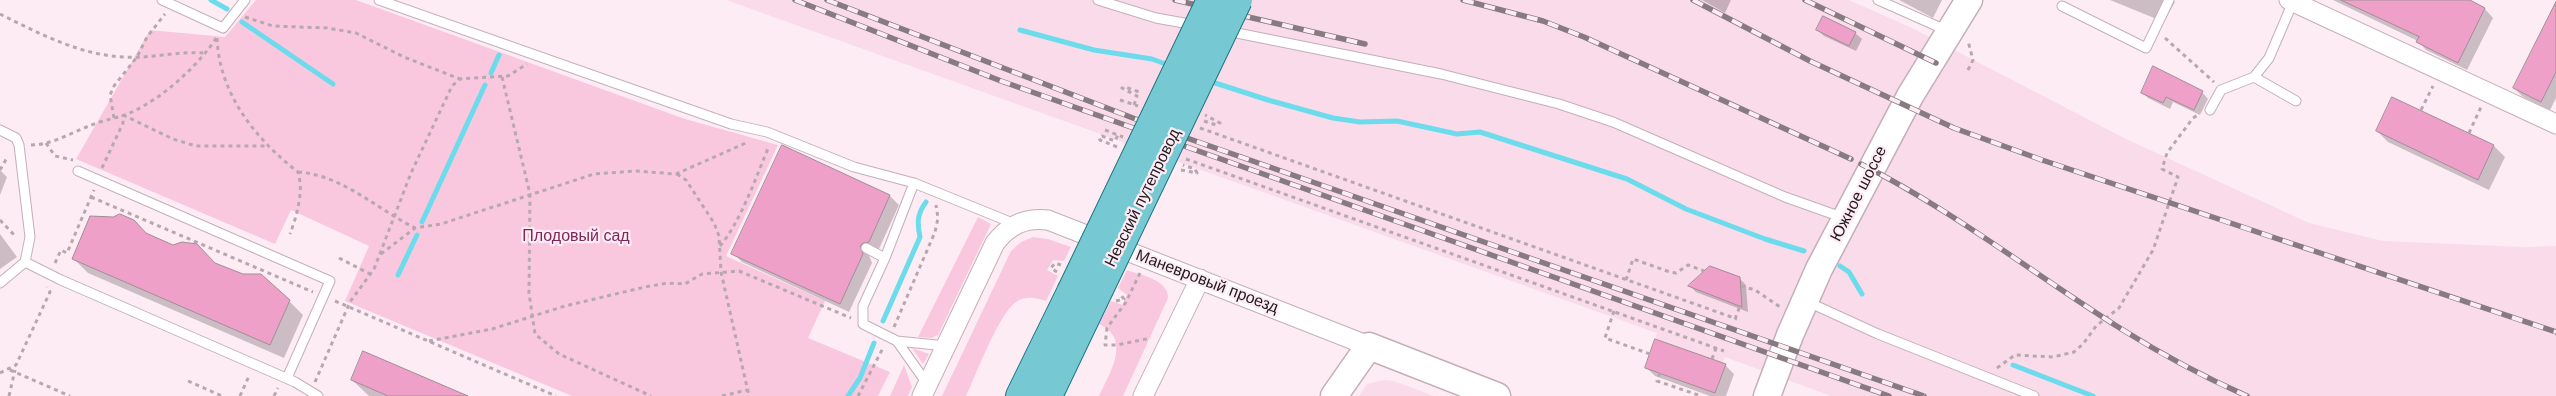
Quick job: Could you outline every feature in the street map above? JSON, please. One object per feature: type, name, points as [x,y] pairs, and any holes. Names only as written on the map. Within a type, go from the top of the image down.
[{"type":"main road","name":"Невский путепровод","points":[[1048,396],[1082,297],[1211,0]]},
{"type":"main road","name":"Невский путепровод","points":[[1020,396],[1082,297],[1238,0]]},
{"type":"street","name":"Южное шоссе","points":[[1766,396],[1795,306],[1846,219],[1910,96],[1969,0]]},
{"type":"street","points":[[2291,1],[2556,124]]},
{"type":"street","name":"Маневровый проезд","points":[[925,390],[995,243],[1002,234],[1015,224],[1036,218],[1048,220],[1105,246],[1200,279],[1497,396]]},
{"type":"street","points":[[1143,396],[1200,279]]},
{"type":"street","points":[[1334,396],[1369,346]]},
{"type":"lane","points":[[162,0],[222,28],[245,0]]},
{"type":"lane","points":[[379,0],[458,26],[537,57],[731,124],[767,132],[854,167],[914,183],[1015,224]]},
{"type":"lane","points":[[1098,0],[1156,18],[1441,74],[1559,104],[1613,122],[1785,196],[1832,212],[1846,219]]},
{"type":"lane","points":[[1878,0],[1939,27]]},
{"type":"lane","points":[[2062,6],[2146,48],[2169,0]]},
{"type":"lane","points":[[2210,110],[2221,90],[2254,77],[2269,58],[2291,1]]},
{"type":"lane","points":[[2254,77],[2296,101]]},
{"type":"lane","points":[[0,130],[16,138],[19,144],[30,237],[29,250],[25,262],[0,283]]},
{"type":"lane","points":[[78,171],[330,281],[287,378]]},
{"type":"lane","points":[[914,183],[885,258],[863,306],[863,324],[893,339],[946,346]]},
{"type":"lane","points":[[866,248],[885,258]]},
{"type":"lane","points":[[25,262],[61,280],[287,378],[314,394]]},
{"type":"lane","points":[[1795,306],[1878,334],[2034,396]]},
{"type":"lane","points":[[893,339],[925,390]]},
{"type":"path","points":[[236,12],[267,25],[328,28],[356,33],[404,57],[460,80],[502,77],[515,73],[537,57]]},
{"type":"path","points":[[0,14],[51,39],[100,54],[137,57],[185,51],[203,53]]},
{"type":"path","points":[[19,144],[46,143],[123,115],[147,104],[175,85],[217,37],[222,28]]},
{"type":"path","points":[[2155,29],[2202,70],[2221,90]]},
{"type":"path","points":[[217,37],[218,57],[227,86],[242,114],[269,146],[298,172],[300,179],[299,198],[296,217],[290,234]]},
{"type":"path","points":[[114,118],[110,95],[114,86],[137,57],[147,38]]},
{"type":"path","points":[[1968,70],[1973,60]]},
{"type":"path","points":[[2421,110],[2441,70]]},
{"type":"path","points":[[502,77],[530,194],[529,293],[535,334],[559,354],[651,396]]},
{"type":"path","points":[[314,394],[350,302],[371,274],[381,254],[411,173],[452,86],[460,80]]},
{"type":"path","points":[[1134,105],[1137,96],[1123,91],[1122,88],[1125,86],[1138,92]]},
{"type":"path","points":[[2469,133],[2488,93]]},
{"type":"path","points":[[1120,100],[1142,108]]},
{"type":"path","points":[[1991,378],[1999,365],[2015,354],[2053,357],[2074,352],[2083,344],[2096,326],[2119,308],[2153,250],[2178,177],[2162,169],[2167,153],[2193,118],[2210,110]]},
{"type":"path","points":[[123,115],[173,139],[196,146],[269,146]]},
{"type":"path","points":[[98,180],[123,123],[123,115]]},
{"type":"path","points":[[1204,115],[1220,123],[1216,125],[1204,121]]},
{"type":"path","points":[[1192,126],[1736,319],[1740,306]]},
{"type":"path","points":[[1106,130],[1126,138]]},
{"type":"path","points":[[676,174],[767,132],[769,146],[738,214],[720,246]]},
{"type":"path","points":[[1113,145],[1099,138],[1102,136],[1115,141],[1118,135]]},
{"type":"path","points":[[1185,158],[1724,351]]},
{"type":"path","points":[[1179,169],[1197,173],[1195,169],[1182,165]]},
{"type":"path","points":[[381,254],[415,228],[441,224],[594,174],[636,171],[676,174],[686,180],[714,223],[719,236],[721,272],[749,396]]},
{"type":"path","points":[[298,172],[313,173],[324,177],[415,228]]},
{"type":"path","points":[[858,396],[893,339],[900,316],[935,232],[938,218],[930,189]]},
{"type":"path","points":[[0,220],[29,250]]},
{"type":"path","points":[[340,258],[371,274]]},
{"type":"path","points":[[1626,280],[1634,259],[1670,272],[1676,273],[1688,265],[1704,271]]},
{"type":"path","points":[[429,341],[492,329],[607,295],[666,283],[685,284],[702,274],[721,272],[739,272],[863,324]]},
{"type":"path","points":[[1140,272],[1126,302],[1107,328],[1105,345],[1117,345],[1154,337]]},
{"type":"path","points":[[1741,286],[1795,306]]},
{"type":"path","points":[[1614,311],[1605,338],[1650,354]]},
{"type":"path","points":[[1712,359],[1716,348]]},
{"type":"path","points":[[240,396],[255,364]]},
{"type":"path","points":[[9,396],[15,368]]},
{"type":"path","points":[[0,373],[15,368],[70,396]]},
{"type":"path","points":[[1660,373],[1657,381],[1701,396]]},
{"type":"path","points":[[188,382],[222,396]]},
{"type":"path","points":[[722,396],[747,390]]},
{"type":"shaded area","points":[[726,0],[1849,0],[1912,28],[2126,139],[2309,223],[2383,241],[2524,247],[2556,246],[2556,396],[1831,396],[1725,357],[1722,363],[1655,339],[1657,333]]},
{"type":"shaded area","points":[[1385,380],[1394,381],[1434,396],[1359,396],[1367,384]]},
{"type":"green space","name":"Плодовый сад","points":[[256,0],[356,0],[685,119],[778,145],[726,256],[825,301],[808,338],[890,372],[878,396],[572,396],[345,301],[369,246],[291,210],[275,244],[76,159],[150,30],[225,37]]},
{"type":"green space","points":[[978,217],[991,224],[938,335],[931,338],[918,337]]},
{"type":"green space","points":[[1033,237],[1048,239],[1071,247],[1064,261],[1053,260],[1047,270],[1058,276],[1046,301],[1027,298],[1016,302],[1009,308],[995,331],[966,396],[942,396],[1011,251],[1021,242]]},
{"type":"green space","points":[[1127,270],[1146,276],[1159,283],[1167,292],[1168,298],[1123,396],[1099,396],[1113,367],[1116,347],[1114,338],[1109,330],[1099,324],[1111,301],[1123,305],[1127,295],[1118,288]]},
{"type":"green space","points":[[912,348],[929,354],[923,364]]},
{"type":"green space","points":[[904,365],[912,387],[908,396],[890,396]]},
{"type":"building","points":[[2341,0],[2470,0],[2485,8],[2458,63],[2416,42],[2419,37]]},
{"type":"building","points":[[2556,2],[2556,72],[2541,102],[2513,88]]},
{"type":"building","points":[[1823,16],[1856,32],[1849,46],[1816,30]]},
{"type":"building","points":[[2153,66],[2203,91],[2194,110],[2166,97],[2163,103],[2141,93]]},
{"type":"building","points":[[2392,97],[2494,145],[2478,180],[2376,131]]},
{"type":"building","points":[[782,145],[890,195],[869,242],[863,243],[860,246],[863,254],[840,304],[731,254]]},
{"type":"building","points":[[120,214],[134,220],[146,233],[173,245],[182,242],[197,244],[215,263],[243,274],[261,274],[290,300],[270,345],[72,259],[90,216],[113,217]]},
{"type":"building","points":[[1710,266],[1740,277],[1742,307],[1688,286]]},
{"type":"building","points":[[1655,339],[1726,364],[1715,393],[1645,368]]},
{"type":"building","points":[[363,351],[468,396],[388,396],[351,380]]},
{"type":"waterway","points":[[211,0],[227,9]]},
{"type":"waterway","points":[[242,22],[333,84]]},
{"type":"waterway","points":[[1020,30],[1094,50],[1152,59],[1171,66]]},
{"type":"waterway","points":[[491,73],[499,55]]},
{"type":"waterway","points":[[1209,81],[1333,118],[1360,122],[1397,121],[1457,134],[1480,132],[1627,179],[1686,209],[1765,239],[1804,251]]},
{"type":"waterway","points":[[422,222],[485,85]]},
{"type":"waterway","points":[[883,321],[920,237],[919,219],[926,202]]},
{"type":"waterway","points":[[398,275],[417,235]]},
{"type":"waterway","points":[[1840,266],[1849,272],[1862,294]]},
{"type":"waterway","points":[[848,396],[860,378],[874,343]]},
{"type":"waterway","points":[[2013,365],[2093,396]]},
{"type":"railway","points":[[795,0],[1001,81],[1889,396]]},
{"type":"railway","points":[[827,0],[1164,130],[1924,396]]},
{"type":"railway","points":[[1175,0],[1365,44]]},
{"type":"railway","points":[[1463,0],[1543,21],[1584,37],[1851,159]]},
{"type":"railway","points":[[1693,0],[1810,61],[1954,128],[2042,160],[2556,332]]},
{"type":"railway","points":[[1805,0],[1936,63]]},
{"type":"railway","points":[[1861,164],[1929,202],[2138,339],[2168,357],[2247,396]]}]
